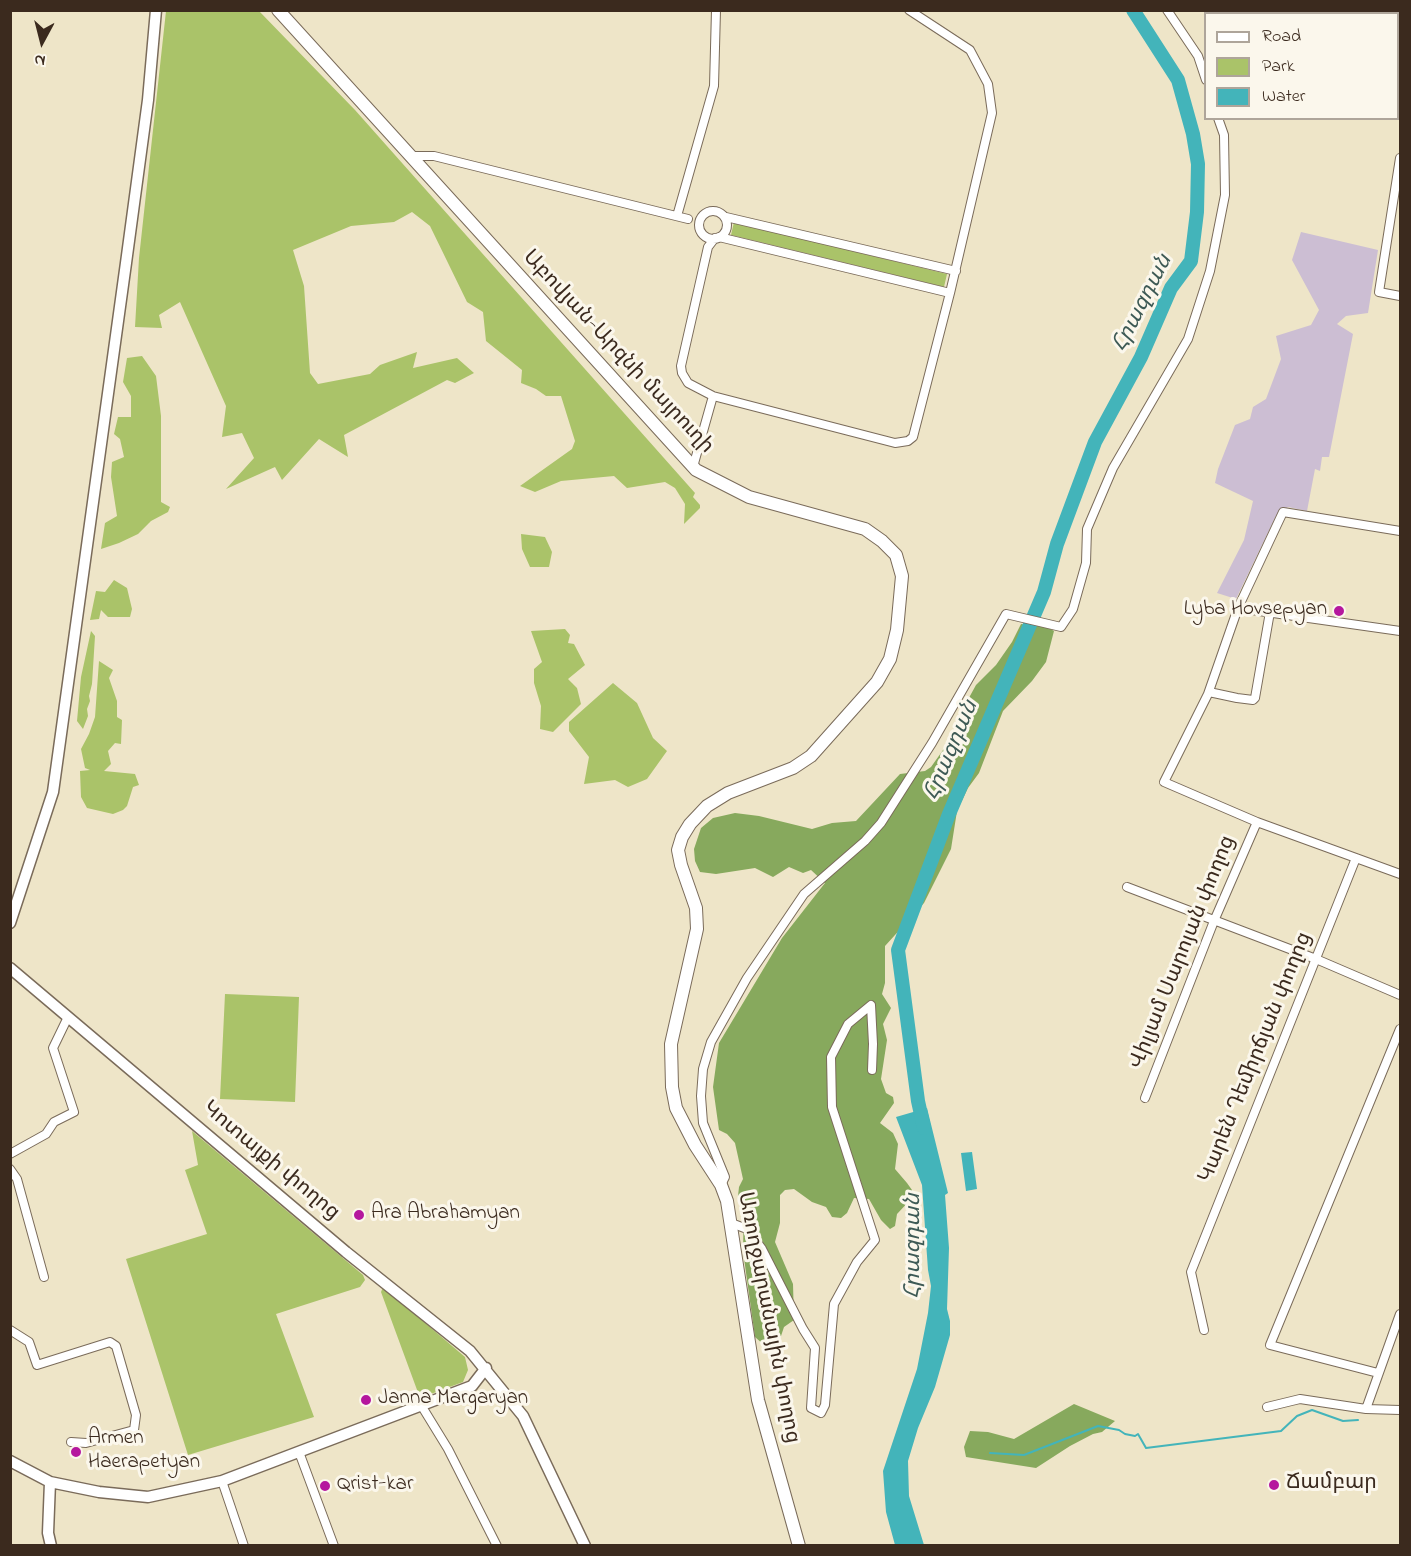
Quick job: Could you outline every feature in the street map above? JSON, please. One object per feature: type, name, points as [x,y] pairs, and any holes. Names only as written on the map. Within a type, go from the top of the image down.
[{"type":"main road","name":"Աբովյան-Արզնի մայրուղի","points":[[278,10],[693,467],[749,497],[865,530],[882,541],[896,555],[902,576],[897,630],[890,659],[877,682],[811,756]]},
{"type":"main road","name":"Առողջարանային փողոց","points":[[799,1545],[758,1400],[727,1201],[721,1185],[690,1136],[676,1108],[672,1086],[671,1044],[697,929],[696,908],[678,850],[682,837],[690,824],[707,806],[728,793],[793,768],[811,756]]},
{"type":"street","points":[[10,923],[53,792],[148,100],[156,10]]},
{"type":"street","points":[[677,216],[714,86],[716,10]]},
{"type":"street","points":[[726,217],[726,230],[713,237],[708,247],[681,366],[688,383],[713,396],[895,443],[909,441],[916,430],[956,271],[992,113],[988,84],[969,50],[909,10]]},
{"type":"street","points":[[1167,10],[1198,56],[1204,74]]},
{"type":"street","points":[[721,1185],[725,1177],[703,1123],[700,1096],[703,1069],[711,1042],[747,978],[804,894],[881,824],[932,744],[1006,614],[1061,627],[1073,609],[1086,563],[1087,529],[1113,468],[1188,339],[1210,271],[1225,195],[1224,135],[1219,120]]},
{"type":"street","points":[[410,156],[434,156],[688,219]]},
{"type":"street","points":[[1401,158],[1396,214],[1379,292],[1401,296]]},
{"type":"street","points":[[950,293],[713,237],[699,228],[699,222],[705,213],[717,211],[726,217],[956,271]]},
{"type":"street","points":[[693,467],[713,396]]},
{"type":"street","points":[[1401,531],[1283,512],[1238,608],[1209,692],[1164,782],[1257,822],[1401,874]]},
{"type":"street","points":[[1238,608],[1401,631]]},
{"type":"street","points":[[1209,692],[1243,699],[1253,700],[1255,698],[1270,612]]},
{"type":"street","name":"Վիլյամ Սարոյան փողոց","points":[[1145,1098],[1214,921],[1257,822]]},
{"type":"street","name":"Կարեն Դեմիրճյան փողոց","points":[[1204,1330],[1191,1272],[1356,858]]},
{"type":"street","points":[[1127,887],[1316,959],[1401,996]]},
{"type":"street","name":"Կոտայքի փողոց","points":[[10,968],[346,1252],[470,1351],[523,1416],[585,1545]]},
{"type":"street","points":[[731,1223],[747,1228],[762,1249],[815,1348],[811,1408],[821,1413],[825,1405],[834,1304],[857,1262],[875,1240],[832,1107],[831,1058],[848,1024],[871,1005],[872,1070]]},
{"type":"street","points":[[10,1154],[46,1134],[54,1122],[74,1112],[53,1048],[68,1017]]},
{"type":"street","points":[[1378,1373],[1270,1345],[1401,1029]]},
{"type":"street","points":[[10,1169],[17,1179],[44,1277]]},
{"type":"street","points":[[1366,1409],[1401,1314]]},
{"type":"street","points":[[10,1330],[29,1342],[37,1365],[110,1342],[116,1346],[136,1415],[134,1430],[86,1443],[71,1442]]},
{"type":"street","points":[[10,1461],[50,1482],[99,1492],[148,1497],[222,1481],[472,1386],[486,1368]]},
{"type":"street","points":[[1267,1407],[1300,1400],[1366,1409],[1401,1410]]},
{"type":"street","points":[[421,1405],[448,1449],[497,1545]]},
{"type":"street","points":[[299,1452],[334,1545]]},
{"type":"street","points":[[222,1481],[244,1545]]},
{"type":"street","points":[[50,1482],[48,1533],[51,1545]]},
{"type":"shaded area","points":[[1301,232],[1378,250],[1368,313],[1346,316],[1337,324],[1353,334],[1329,457],[1322,457],[1320,471],[1315,469],[1307,511],[1288,507],[1276,516],[1236,599],[1217,593],[1244,540],[1253,501],[1215,483],[1235,425],[1250,419],[1253,407],[1266,399],[1281,359],[1276,336],[1311,325],[1319,310],[1292,260]]},
{"type":"green space","points":[[166,11],[259,11],[355,110],[695,493],[693,497],[700,508],[684,524],[685,504],[675,488],[665,482],[627,488],[614,476],[561,481],[535,492],[520,486],[572,449],[575,441],[561,396],[546,396],[521,383],[522,370],[486,341],[483,312],[467,302],[430,226],[412,212],[394,222],[351,226],[293,250],[304,286],[310,373],[318,384],[370,374],[380,365],[417,352],[413,368],[457,358],[474,373],[455,383],[447,380],[344,435],[348,457],[319,439],[282,480],[275,467],[226,489],[254,458],[242,433],[222,437],[226,406],[180,302],[159,315],[162,328],[135,327],[139,258]]},
{"type":"green space","points":[[734,222],[947,274],[944,287],[731,235]]},
{"type":"green space","points":[[142,356],[156,376],[161,416],[161,502],[170,507],[168,512],[151,521],[138,534],[101,549],[105,523],[117,516],[111,477],[112,462],[124,457],[120,439],[114,434],[118,417],[131,417],[131,396],[123,382],[127,358]]},
{"type":"green space","points":[[521,534],[545,537],[552,552],[549,567],[530,567],[522,549]]},
{"type":"green space","points":[[114,580],[127,588],[132,609],[130,617],[108,617],[101,610],[99,619],[90,620],[96,591],[105,592]]},
{"type":"green space","points":[[1021,624],[1047,627],[1054,631],[1046,662],[1032,681],[1003,711],[979,773],[968,788],[957,811],[951,849],[924,903],[885,946],[885,983],[882,994],[891,1008],[883,1024],[887,1040],[881,1079],[886,1093],[893,1097],[894,1103],[880,1123],[893,1133],[898,1144],[895,1169],[912,1190],[912,1198],[897,1214],[895,1226],[890,1229],[881,1220],[869,1199],[854,1198],[847,1213],[841,1218],[832,1217],[826,1207],[812,1202],[794,1189],[785,1190],[780,1195],[780,1223],[775,1242],[793,1284],[794,1320],[784,1327],[781,1336],[777,1337],[772,1334],[764,1345],[755,1337],[743,1251],[744,1203],[738,1196],[743,1179],[735,1143],[727,1134],[719,1130],[713,1087],[719,1043],[782,938],[825,883],[811,870],[803,873],[789,867],[773,877],[755,868],[716,874],[700,872],[695,861],[694,849],[701,828],[713,818],[735,813],[759,816],[812,829],[832,823],[856,821],[900,774],[925,771],[931,767],[948,743],[959,716],[976,685],[996,665]]},
{"type":"green space","points":[[565,629],[570,635],[568,643],[574,644],[585,665],[568,679],[577,688],[581,704],[553,732],[540,729],[541,706],[534,683],[534,669],[542,662],[531,631]]},
{"type":"green space","points":[[91,631],[95,636],[92,684],[87,709],[88,716],[83,729],[77,721],[81,677]]},
{"type":"green space","points":[[99,661],[113,670],[109,678],[117,701],[117,717],[122,720],[121,744],[115,743],[108,751],[111,764],[104,771],[135,774],[139,785],[133,787],[127,806],[113,814],[87,808],[81,797],[80,771],[90,770],[85,768],[81,749],[95,717]]},
{"type":"green space","points":[[613,683],[637,703],[653,738],[667,751],[647,779],[628,787],[615,780],[584,784],[589,757],[569,731],[569,722]]},
{"type":"green space","points":[[225,994],[299,997],[295,1102],[220,1099]]},
{"type":"green space","points":[[192,1131],[363,1275],[365,1280],[360,1287],[276,1314],[314,1417],[188,1455],[126,1259],[207,1234],[185,1170],[198,1165]]},
{"type":"green space","points":[[383,1287],[465,1357],[468,1370],[463,1382],[420,1398],[381,1292]]},
{"type":"green space","points":[[1074,1404],[1115,1421],[1102,1432],[1070,1446],[1036,1468],[966,1457],[964,1447],[970,1431],[988,1432],[1014,1439]]},
{"type":"water","points":[[927,1108],[948,1193],[945,1195],[949,1248],[947,1309],[950,1335],[935,1387],[918,1428],[908,1461],[909,1496],[924,1545],[895,1545],[886,1512],[883,1471],[917,1369],[931,1286],[922,1185],[896,1117]]},
{"type":"water","points":[[972,1152],[977,1189],[966,1191],[961,1153]]},
{"type":"waterway","name":"Հրազդան","points":[[924,1128],[918,1101],[898,950],[949,814],[1044,592],[1057,544],[1095,442],[1141,357],[1171,288],[1191,261],[1197,212],[1198,164],[1193,134],[1178,80],[1133,10]]},
{"type":"waterway","points":[[990,1453],[1024,1455],[1098,1426],[1119,1430],[1125,1434],[1135,1436],[1138,1434],[1146,1448],[1281,1431],[1297,1416],[1312,1410],[1343,1421],[1358,1420]]},
{"type":"place","name":"Lyba Hovsepyan","points":[[1339,611]]},
{"type":"place","name":"Ara Abrahamyan","points":[[359,1215]]},
{"type":"place","name":"Janna Margaryan","points":[[366,1400]]},
{"type":"place","name":"Armen Haerapetyan","points":[[76,1452]]},
{"type":"place","name":"Ճամբար","points":[[1274,1485]]},
{"type":"place","name":"Qrist-kar","points":[[325,1486]]}]
